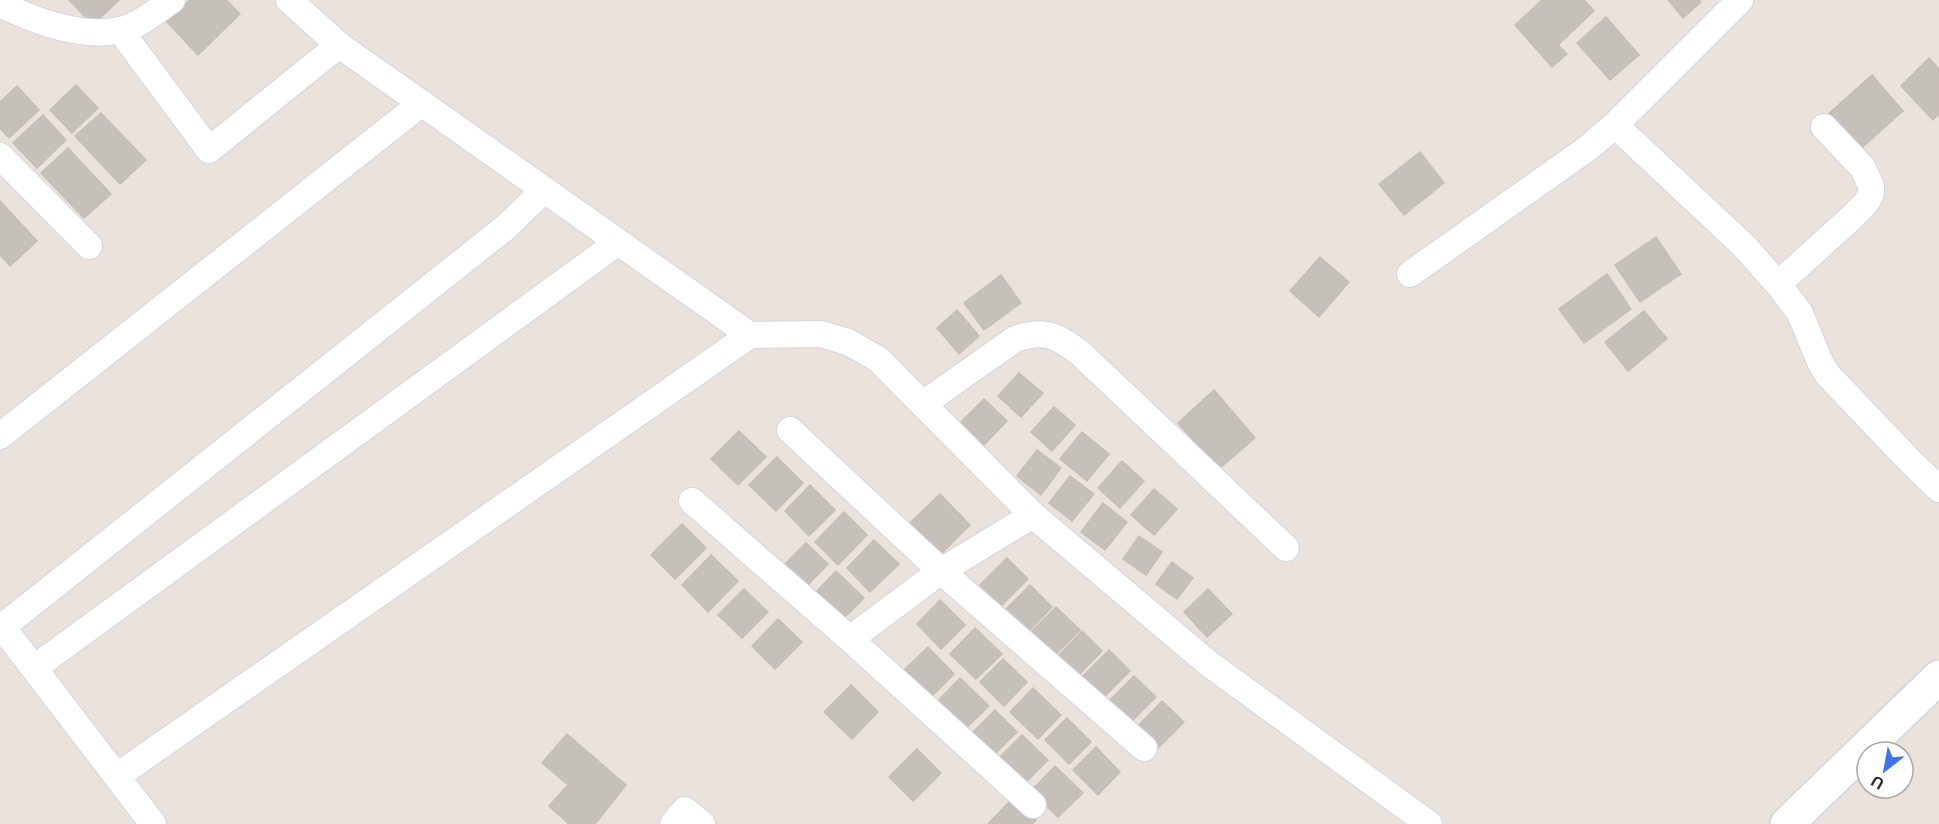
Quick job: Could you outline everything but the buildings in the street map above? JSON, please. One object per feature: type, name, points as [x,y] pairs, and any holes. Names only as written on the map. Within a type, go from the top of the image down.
[{"type":"street","points":[[0,4],[20,14],[77,30],[100,32],[120,30],[139,23],[172,0]]},
{"type":"street","points":[[289,0],[339,45],[750,335]]},
{"type":"street","points":[[1410,274],[1588,148],[1615,125],[1740,0]]},
{"type":"street","points":[[120,30],[209,150],[339,45]]},
{"type":"street","points":[[0,436],[422,103]]},
{"type":"street","points":[[1615,125],[1744,246],[1778,284],[1800,313],[1827,374],[1939,489]]},
{"type":"street","points":[[1778,284],[1850,219],[1866,203],[1871,194],[1871,186],[1863,168],[1824,127]]},
{"type":"street","points":[[0,156],[89,246]]},
{"type":"street","points":[[153,824],[3,631],[506,227],[543,190]]},
{"type":"street","points":[[34,668],[617,243]]},
{"type":"street","points":[[923,404],[1015,339],[1031,333],[1049,333],[1080,353],[1286,548]]},
{"type":"street","points":[[117,776],[750,335],[821,334],[848,342],[878,359],[1033,515],[1208,663],[1429,824]]},
{"type":"street","points":[[790,430],[941,571],[1144,748]]},
{"type":"street","points":[[692,501],[1033,805]]},
{"type":"street","points":[[849,639],[941,571],[1033,515]]},
{"type":"street","points":[[1787,824],[1939,676]]},
{"type":"street","points":[[673,824],[685,810],[702,824]]}]
